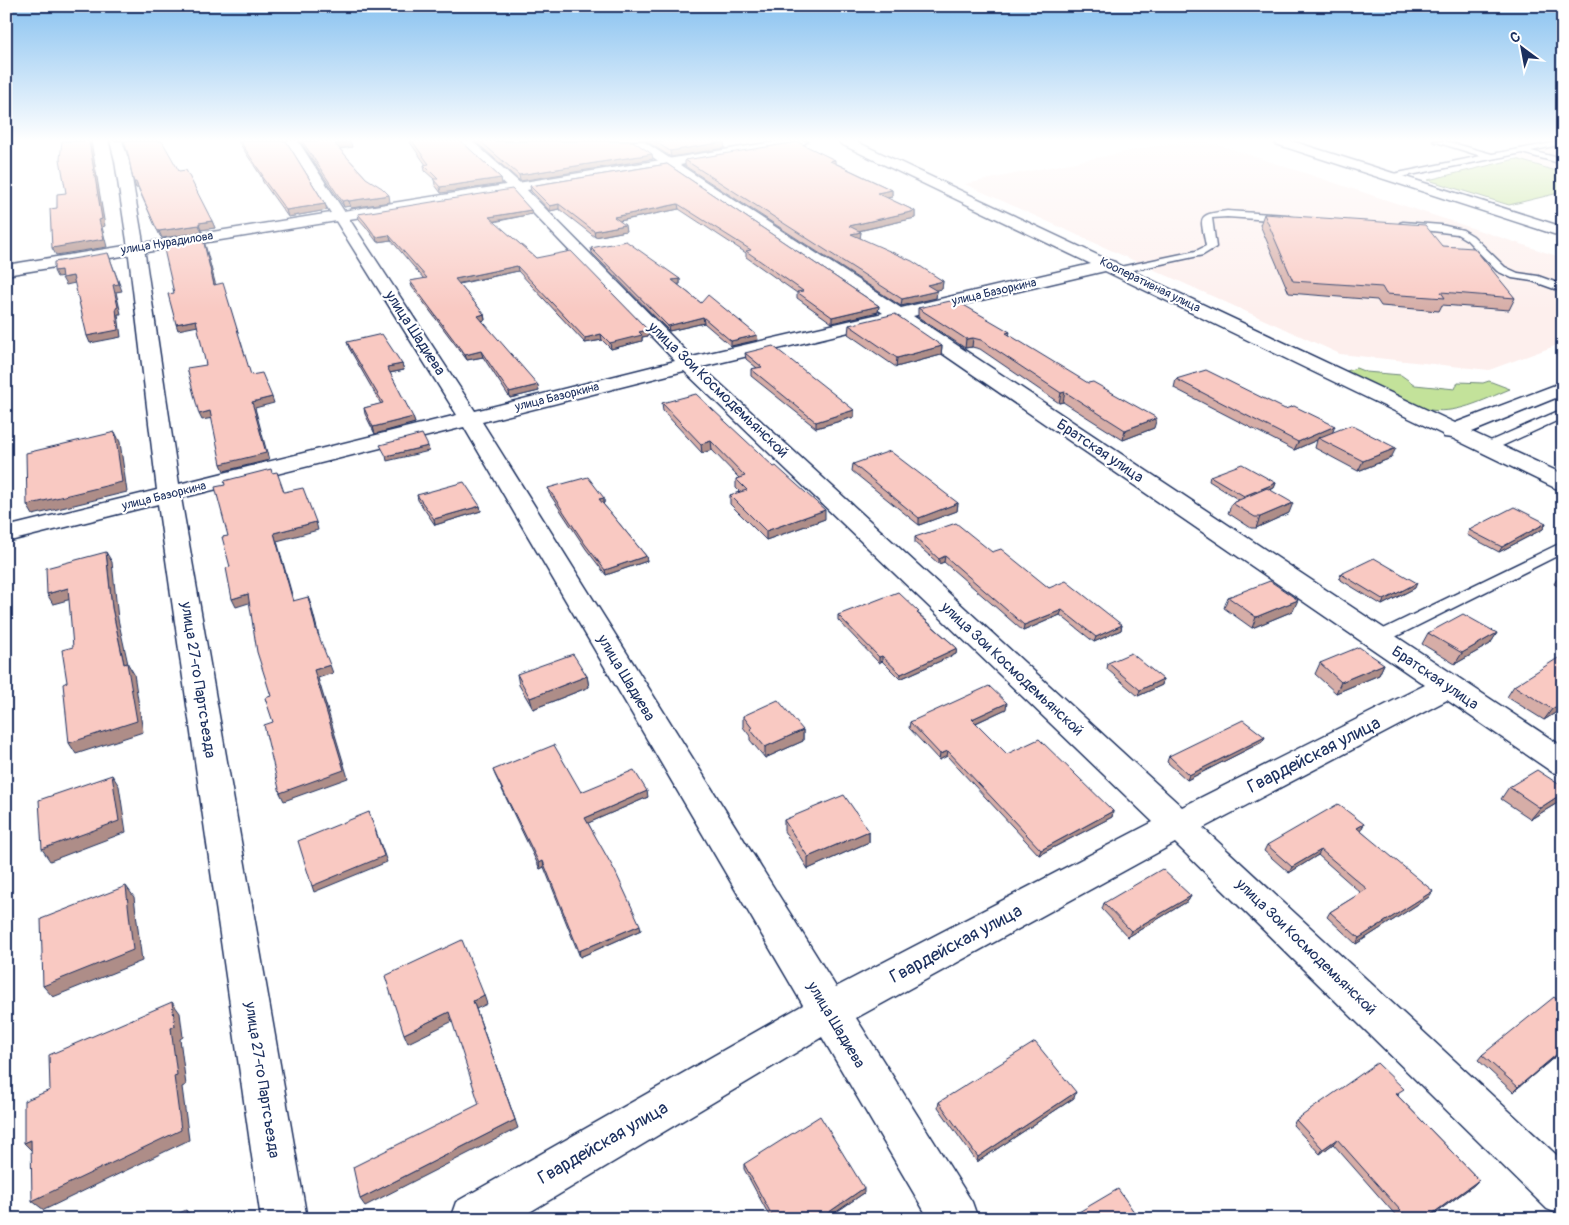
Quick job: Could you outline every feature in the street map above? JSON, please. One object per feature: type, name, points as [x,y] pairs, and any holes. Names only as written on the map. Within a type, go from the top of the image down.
[{"type":"street","name":"улица 27-го Партсъезда","points":[[128,198],[169,495],[284,1219]]},
{"type":"street","name":"улица Шадиева","points":[[329,198],[470,419],[955,1219]]},
{"type":"street","name":"улица Нурадилова","points":[[6,270],[448,198]]},
{"type":"street","name":"улица Зои Космодемьянской","points":[[527,198],[688,364],[1178,825],[1563,1193]]},
{"type":"street","name":"Братская улица","points":[[723,198],[1563,763]]},
{"type":"street","name":"Кооперативная улица","points":[[967,198],[1452,432],[1563,483]]},
{"type":"street","points":[[1458,198],[1563,232]]},
{"type":"street","name":"улица Базоркина","points":[[6,535],[688,364],[1114,268]]},
{"type":"street","points":[[1452,432],[1563,388]]},
{"type":"street","name":"Гвардейская улица","points":[[474,1219],[828,1012],[1178,825],[1448,686]]},
{"type":"lane","points":[[1114,268],[1199,253],[1211,247],[1206,220],[1208,216],[1226,214],[1294,218]]},
{"type":"lane","points":[[1394,225],[1441,228],[1460,232],[1470,238],[1501,270],[1516,276],[1534,278],[1563,290]]},
{"type":"lane","points":[[1486,448],[1563,413]]},
{"type":"lane","points":[[1377,639],[1563,547]]},
{"type":"shaded area","points":[[996,198],[1381,198],[1563,258],[1563,343],[1489,370],[1340,354]]},
{"type":"shaded area","points":[[1487,198],[1537,198],[1509,205]]},
{"type":"green space","points":[[1487,198],[1537,198],[1509,205]]},
{"type":"green space","points":[[1356,368],[1366,372],[1401,375],[1415,385],[1455,389],[1458,382],[1483,383],[1489,381],[1510,389],[1469,406],[1436,411],[1425,409],[1344,372]]},
{"type":"building","points":[[57,198],[99,198],[102,219],[99,220],[104,239],[52,248],[50,209],[57,208]]},
{"type":"building","points":[[143,198],[200,198],[212,221],[199,223],[199,225],[157,230]]},
{"type":"building","points":[[277,198],[321,198],[325,204],[286,210]]},
{"type":"building","points":[[340,198],[368,198],[349,201],[342,201]]},
{"type":"building","points":[[456,198],[520,198],[531,210],[489,217],[536,258],[571,251],[648,330],[639,332],[642,335],[610,343],[601,334],[585,338],[517,266],[455,279],[484,314],[478,316],[538,385],[509,392],[481,351],[465,355],[410,281],[427,278],[389,235],[376,237],[358,214]]},
{"type":"building","points":[[542,198],[718,198],[879,306],[832,317],[797,292],[803,291],[746,251],[751,250],[678,204],[614,217],[625,225],[594,231],[559,204],[550,206]]},
{"type":"building","points":[[745,198],[888,198],[915,211],[849,226],[861,232],[851,234],[912,261],[943,281],[927,285],[937,291],[902,299]]},
{"type":"building","points":[[1264,214],[1425,225],[1442,246],[1474,248],[1515,298],[1441,292],[1445,298],[1386,294],[1382,287],[1293,281]]},
{"type":"building","points":[[203,239],[214,285],[223,283],[251,375],[262,373],[272,397],[252,402],[266,453],[221,464],[210,411],[199,414],[187,368],[206,365],[196,320],[176,324],[168,294],[174,293],[163,245]]},
{"type":"building","points":[[626,241],[680,279],[672,280],[701,303],[708,295],[757,335],[731,341],[703,317],[668,326],[591,248]]},
{"type":"building","points":[[108,253],[119,284],[113,285],[118,307],[116,308],[118,330],[87,336],[73,276],[62,278],[61,270],[54,271],[54,262]]},
{"type":"building","points":[[955,300],[1010,332],[1006,333],[1088,383],[1093,382],[1157,418],[1125,430],[1065,392],[1061,393],[981,340],[966,339],[918,308]]},
{"type":"building","points":[[895,314],[942,346],[897,358],[849,325]]},
{"type":"building","points":[[382,334],[402,364],[387,367],[413,417],[373,427],[364,408],[383,403],[347,342]]},
{"type":"building","points":[[773,346],[854,410],[816,422],[751,369],[762,367],[745,353]]},
{"type":"building","points":[[1206,370],[1285,409],[1294,406],[1335,426],[1298,442],[1176,379]]},
{"type":"building","points":[[696,394],[774,467],[776,466],[825,510],[766,531],[730,495],[747,490],[736,479],[745,476],[711,441],[701,444],[662,403]]},
{"type":"building","points":[[1351,425],[1396,448],[1363,461],[1318,438]]},
{"type":"building","points":[[115,432],[122,482],[27,505],[26,453]]},
{"type":"building","points":[[422,434],[428,446],[386,456],[380,445]]},
{"type":"building","points":[[890,451],[958,503],[919,518],[853,464]]},
{"type":"building","points":[[1242,464],[1276,483],[1244,496],[1210,476]]},
{"type":"building","points":[[271,469],[272,473],[277,472],[284,492],[303,488],[316,522],[274,533],[293,601],[308,597],[316,629],[330,665],[314,670],[344,770],[280,793],[264,725],[273,722],[265,698],[271,696],[257,652],[248,594],[232,599],[226,568],[230,567],[222,537],[228,536],[215,487],[225,485],[224,481]]},
{"type":"building","points":[[588,477],[604,498],[599,499],[646,556],[605,570],[585,544],[548,488]]},
{"type":"building","points":[[464,482],[480,506],[434,519],[417,495]]},
{"type":"building","points":[[1267,488],[1293,503],[1260,517],[1255,517],[1232,503]]},
{"type":"building","points":[[1514,507],[1546,523],[1502,547],[1469,530]]},
{"type":"building","points":[[956,523],[992,552],[1001,549],[1049,588],[1066,581],[1122,625],[1096,637],[1062,610],[1024,625],[945,556],[939,559],[915,537]]},
{"type":"building","points":[[106,552],[112,608],[124,664],[127,663],[137,721],[69,743],[63,684],[67,682],[62,650],[73,647],[68,588],[47,594],[46,568]]},
{"type":"building","points":[[1374,558],[1417,583],[1384,600],[1341,574]]},
{"type":"building","points":[[1563,576],[1563,582],[1557,579]]},
{"type":"building","points":[[1270,581],[1298,600],[1256,617],[1228,597]]},
{"type":"building","points":[[898,592],[919,612],[917,613],[957,648],[901,674],[882,656],[879,657],[838,615]]},
{"type":"building","points":[[1463,614],[1497,633],[1462,653],[1428,633]]},
{"type":"building","points":[[1359,647],[1384,664],[1341,682],[1320,663]]},
{"type":"building","points":[[1131,653],[1163,679],[1140,690],[1108,663]]},
{"type":"building","points":[[573,654],[587,676],[530,698],[517,674]]},
{"type":"building","points":[[1558,658],[1563,661],[1563,702],[1552,709],[1514,686]]},
{"type":"building","points":[[989,686],[1007,703],[972,719],[1007,754],[1039,739],[1113,811],[1041,850],[948,751],[940,754],[910,722]]},
{"type":"building","points":[[778,700],[803,730],[765,747],[750,729],[752,728],[743,716]]},
{"type":"building","points":[[1243,720],[1265,737],[1189,775],[1169,756]]},
{"type":"building","points":[[554,745],[581,792],[634,770],[647,791],[585,818],[615,871],[640,925],[579,951],[543,861],[539,863],[493,770]]},
{"type":"building","points":[[1537,770],[1563,787],[1563,793],[1540,808],[1509,787]]},
{"type":"building","points":[[112,775],[119,821],[42,849],[39,800]]},
{"type":"building","points":[[844,795],[869,831],[808,857],[784,820]]},
{"type":"building","points":[[1338,804],[1364,824],[1357,828],[1433,891],[1359,938],[1330,912],[1367,889],[1321,850],[1292,867],[1267,845]]},
{"type":"building","points":[[369,812],[384,856],[312,886],[298,841]]},
{"type":"building","points":[[1162,869],[1191,896],[1131,931],[1104,903]]},
{"type":"building","points":[[126,886],[133,950],[43,986],[41,919]]},
{"type":"building","points":[[462,940],[484,995],[473,1001],[515,1120],[360,1199],[353,1167],[479,1104],[449,1012],[404,1034],[385,976]]},
{"type":"building","points":[[1554,997],[1563,1004],[1563,1049],[1518,1087],[1482,1055]]},
{"type":"building","points":[[172,1002],[175,1026],[171,1028],[177,1075],[174,1076],[181,1130],[32,1201],[31,1140],[24,1143],[24,1101],[50,1090],[49,1055]]},
{"type":"building","points":[[1035,1042],[1076,1092],[978,1157],[939,1102]]},
{"type":"building","points":[[1377,1063],[1404,1089],[1396,1094],[1479,1180],[1425,1219],[1408,1219],[1337,1139],[1323,1149],[1296,1120]]},
{"type":"building","points":[[820,1116],[864,1188],[819,1219],[774,1219],[744,1164]]},
{"type":"building","points":[[1118,1189],[1139,1219],[1067,1219]]},
{"type":"building","points":[[186,1210],[187,1219],[168,1219]]}]
